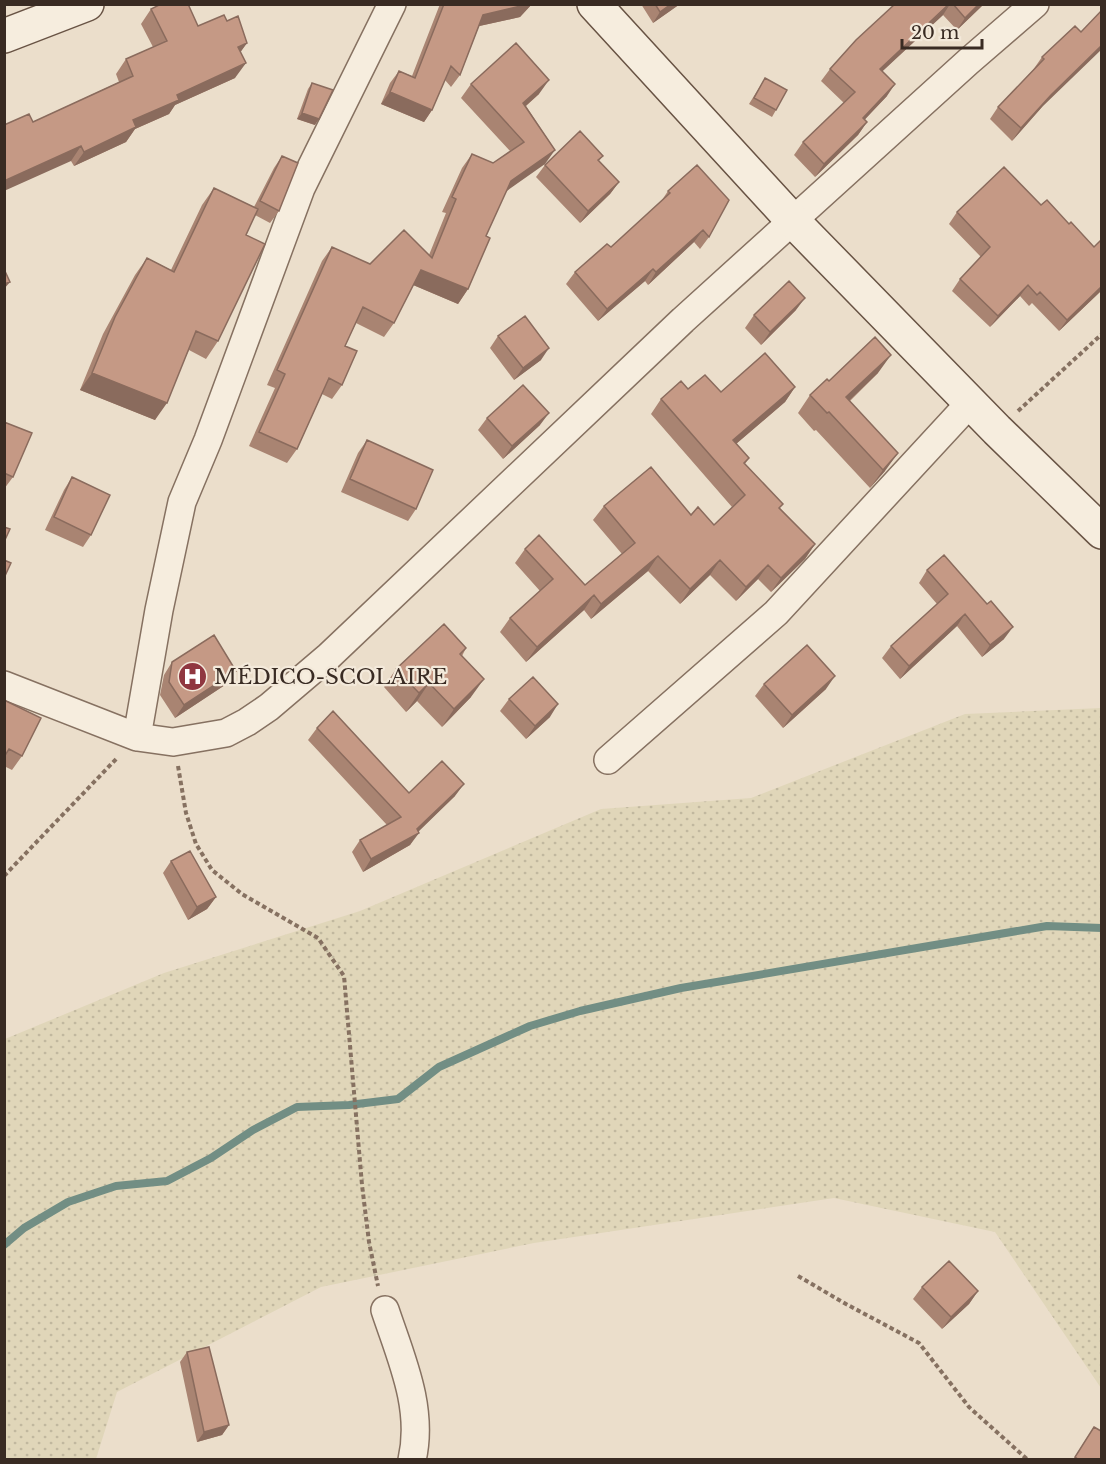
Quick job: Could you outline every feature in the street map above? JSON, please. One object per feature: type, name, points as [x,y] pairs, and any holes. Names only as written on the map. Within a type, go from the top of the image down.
[{"type":"street","points":[[4,36],[87,4]]},
{"type":"street","points":[[137,736],[159,610],[182,502],[208,440],[301,188],[392,4]]},
{"type":"street","points":[[594,4],[793,221],[970,403],[1101,532]]},
{"type":"street","points":[[4,686],[137,736],[173,742],[226,733],[247,722],[269,707],[329,656],[683,320],[1035,4]]},
{"type":"street","points":[[608,760],[776,613],[970,403]]},
{"type":"street","points":[[385,1310],[412,1392],[416,1415],[412,1460]]},
{"type":"path","points":[[997,430],[1101,334]]},
{"type":"path","points":[[4,876],[137,736]]},
{"type":"path","points":[[173,742],[186,813],[196,844],[212,870],[243,894],[318,938],[344,976],[369,1242],[378,1290],[385,1310]]},
{"type":"path","points":[[798,1276],[919,1343],[969,1407],[1028,1460]]},
{"type":"shaded area","points":[[1101,708],[1101,1388],[995,1232],[834,1198],[534,1243],[321,1287],[117,1392],[96,1459],[5,1460],[5,1039],[164,973],[360,911],[601,809],[751,798],[965,714]]},
{"type":"building","points":[[161,4],[188,4],[198,26],[224,15],[227,21],[238,16],[247,43],[238,47],[246,63],[177,95],[179,100],[133,120],[136,127],[84,152],[81,146],[4,181],[4,125],[29,114],[33,122],[133,76],[126,59],[167,41],[151,9]]},
{"type":"building","points":[[444,4],[529,4],[483,15],[460,75],[451,66],[432,110],[390,92],[399,71],[415,78]]},
{"type":"building","points":[[655,4],[671,4],[660,12]]},
{"type":"building","points":[[895,4],[949,4],[880,69],[895,84],[863,118],[867,122],[824,164],[803,142],[855,92],[830,69],[856,40]]},
{"type":"building","points":[[953,4],[979,4],[965,18]]},
{"type":"building","points":[[1101,11],[1101,46],[1021,128],[998,107],[1044,59],[1042,57],[1075,26],[1081,32]]},
{"type":"building","points":[[516,43],[549,80],[523,103],[555,150],[511,181],[486,236],[490,238],[468,289],[421,270],[394,323],[363,307],[345,346],[357,351],[342,385],[329,378],[297,449],[259,432],[285,374],[277,370],[332,247],[370,264],[404,230],[432,258],[456,199],[452,197],[472,154],[493,163],[524,142],[471,84]]},
{"type":"building","points":[[765,78],[787,90],[776,110],[754,98]]},
{"type":"building","points":[[312,83],[333,90],[319,119],[302,113]]},
{"type":"building","points":[[580,131],[603,156],[598,160],[619,182],[588,211],[545,165]]},
{"type":"building","points":[[282,156],[298,163],[279,211],[260,201]]},
{"type":"building","points":[[697,165],[729,200],[709,237],[703,230],[656,272],[653,269],[607,309],[575,272],[607,244],[611,247]]},
{"type":"building","points":[[1004,167],[1041,205],[1047,200],[1094,247],[1101,240],[1101,287],[1067,320],[1040,292],[1037,295],[1028,285],[998,316],[960,279],[990,247],[957,212]]},
{"type":"building","points":[[214,188],[258,209],[246,235],[265,244],[218,341],[196,331],[167,403],[92,373],[115,317],[147,258],[174,272]]},
{"type":"building","points":[[4,269],[10,282],[4,284]]},
{"type":"building","points":[[789,281],[805,298],[770,332],[754,315]]},
{"type":"building","points":[[525,316],[549,348],[523,368],[498,336]]},
{"type":"building","points":[[875,337],[891,355],[846,397],[898,453],[883,470],[810,395],[827,379],[829,381]]},
{"type":"building","points":[[765,353],[795,387],[733,440],[749,458],[744,463],[783,504],[779,508],[815,544],[781,578],[768,565],[746,587],[720,560],[690,589],[658,556],[601,604],[594,595],[537,647],[510,618],[553,579],[525,549],[539,535],[585,585],[635,543],[604,506],[651,467],[691,515],[698,507],[714,525],[745,495],[661,399],[681,381],[688,389],[705,375],[721,392]]},
{"type":"building","points":[[523,385],[549,413],[512,446],[487,418]]},
{"type":"building","points":[[4,422],[32,433],[13,477],[4,473]]},
{"type":"building","points":[[367,440],[433,470],[416,509],[350,479]]},
{"type":"building","points":[[72,477],[110,495],[91,535],[54,517]]},
{"type":"building","points":[[4,527],[10,529],[4,542]]},
{"type":"building","points":[[944,555],[987,604],[991,601],[1013,627],[990,645],[965,614],[909,666],[891,646],[948,594],[927,570]]},
{"type":"building","points":[[4,560],[11,563],[4,578]]},
{"type":"building","points":[[444,624],[466,648],[460,654],[484,679],[454,709],[429,683],[419,693],[396,669]]},
{"type":"building","points":[[214,635],[236,671],[184,705],[169,682],[172,662]]},
{"type":"building","points":[[807,645],[835,676],[792,715],[764,684]]},
{"type":"building","points":[[533,677],[558,704],[535,726],[509,699]]},
{"type":"building","points":[[4,700],[41,718],[22,756],[9,749],[4,757]]},
{"type":"building","points":[[333,711],[409,793],[442,761],[464,784],[417,829],[419,833],[371,859],[360,840],[401,817],[317,728]]},
{"type":"building","points":[[190,851],[216,897],[197,907],[171,861]]},
{"type":"building","points":[[949,1261],[978,1291],[951,1317],[922,1287]]},
{"type":"building","points":[[209,1347],[229,1425],[204,1432],[187,1352]]},
{"type":"building","points":[[1094,1427],[1101,1431],[1101,1460],[1079,1460],[1075,1457]]},
{"type":"waterway","points":[[4,1245],[24,1228],[68,1202],[116,1186],[167,1181],[297,1107],[349,1105],[398,1099],[439,1067],[530,1026],[580,1011],[681,988],[1047,926],[1102,928]]},
{"type":"place","name":"MÉDICO-SCOLAIRE","points":[[193,677]]}]
